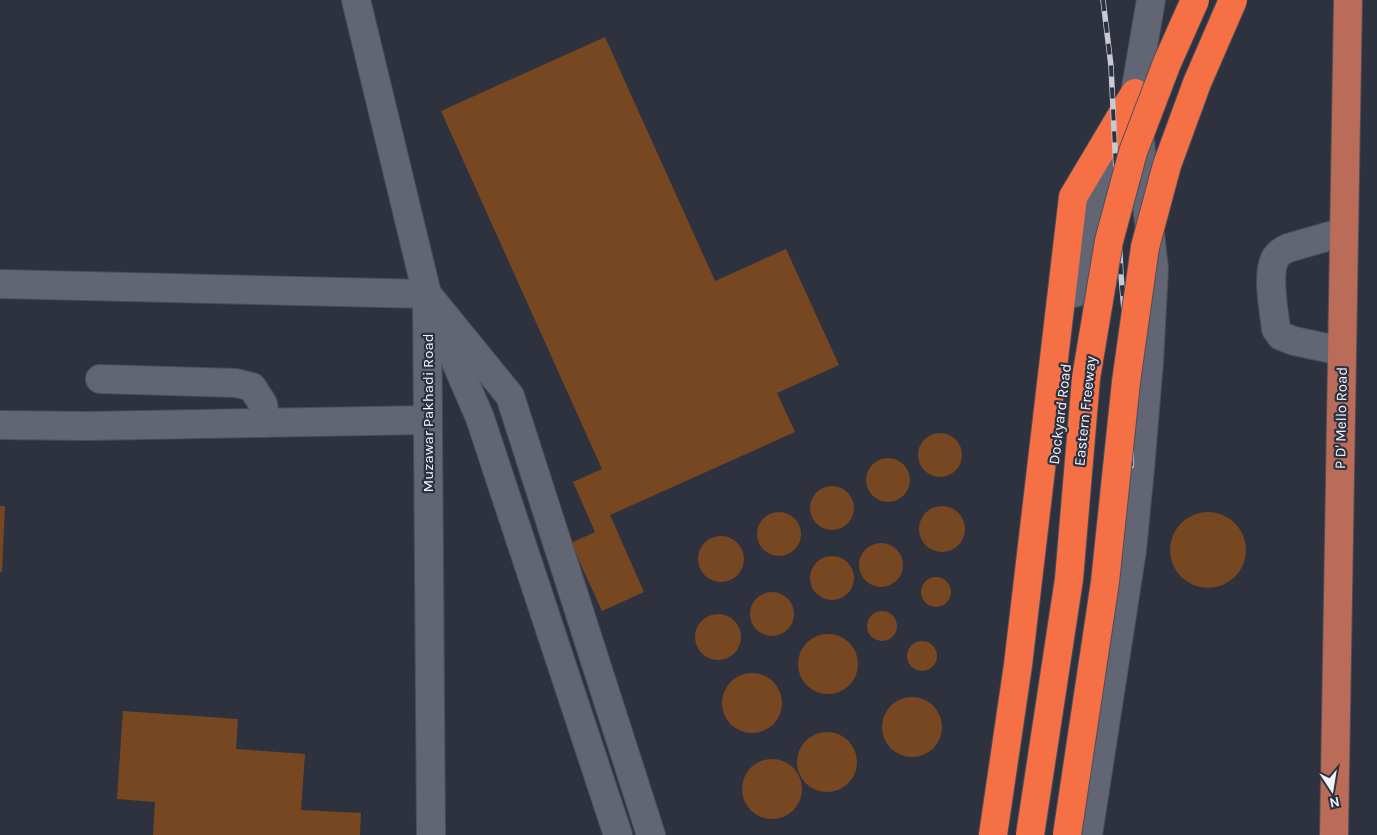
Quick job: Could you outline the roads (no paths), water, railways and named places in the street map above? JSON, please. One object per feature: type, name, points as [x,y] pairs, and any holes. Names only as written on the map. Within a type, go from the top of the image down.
[{"type":"highway","name":"Eastern Freeway","points":[[1030,835],[1069,579],[1086,378],[1109,241],[1133,152],[1166,63],[1195,0]]},
{"type":"highway","points":[[1067,835],[1105,582],[1126,382],[1145,247],[1167,165],[1197,83],[1232,0]]},
{"type":"highway","points":[[992,835],[1018,666],[1073,197],[1135,94]]},
{"type":"main road","name":"P D' Mello Road","points":[[1334,835],[1348,0]]},
{"type":"street","name":"Muzawar Pakhadi Road","points":[[356,0],[427,294],[431,835]]},
{"type":"street","name":"Dockyard Road","points":[[1001,835],[1026,672],[1080,257],[1135,94],[1151,0]]},
{"type":"street","points":[[1088,835],[1132,550],[1149,362],[1154,269],[1135,94]]},
{"type":"street","points":[[1342,351],[1294,341],[1281,336],[1276,329],[1270,275],[1272,264],[1281,252],[1288,248],[1344,232]]},
{"type":"street","points":[[0,284],[427,294],[510,396],[651,835]]},
{"type":"street","points":[[427,294],[480,418],[618,835]]},
{"type":"street","points":[[100,379],[236,383],[252,387],[263,404],[266,423]]},
{"type":"street","points":[[0,425],[88,426],[428,420]]},
{"type":"railway","points":[[1103,0],[1111,66],[1121,275],[1131,391],[1131,466]]}]
